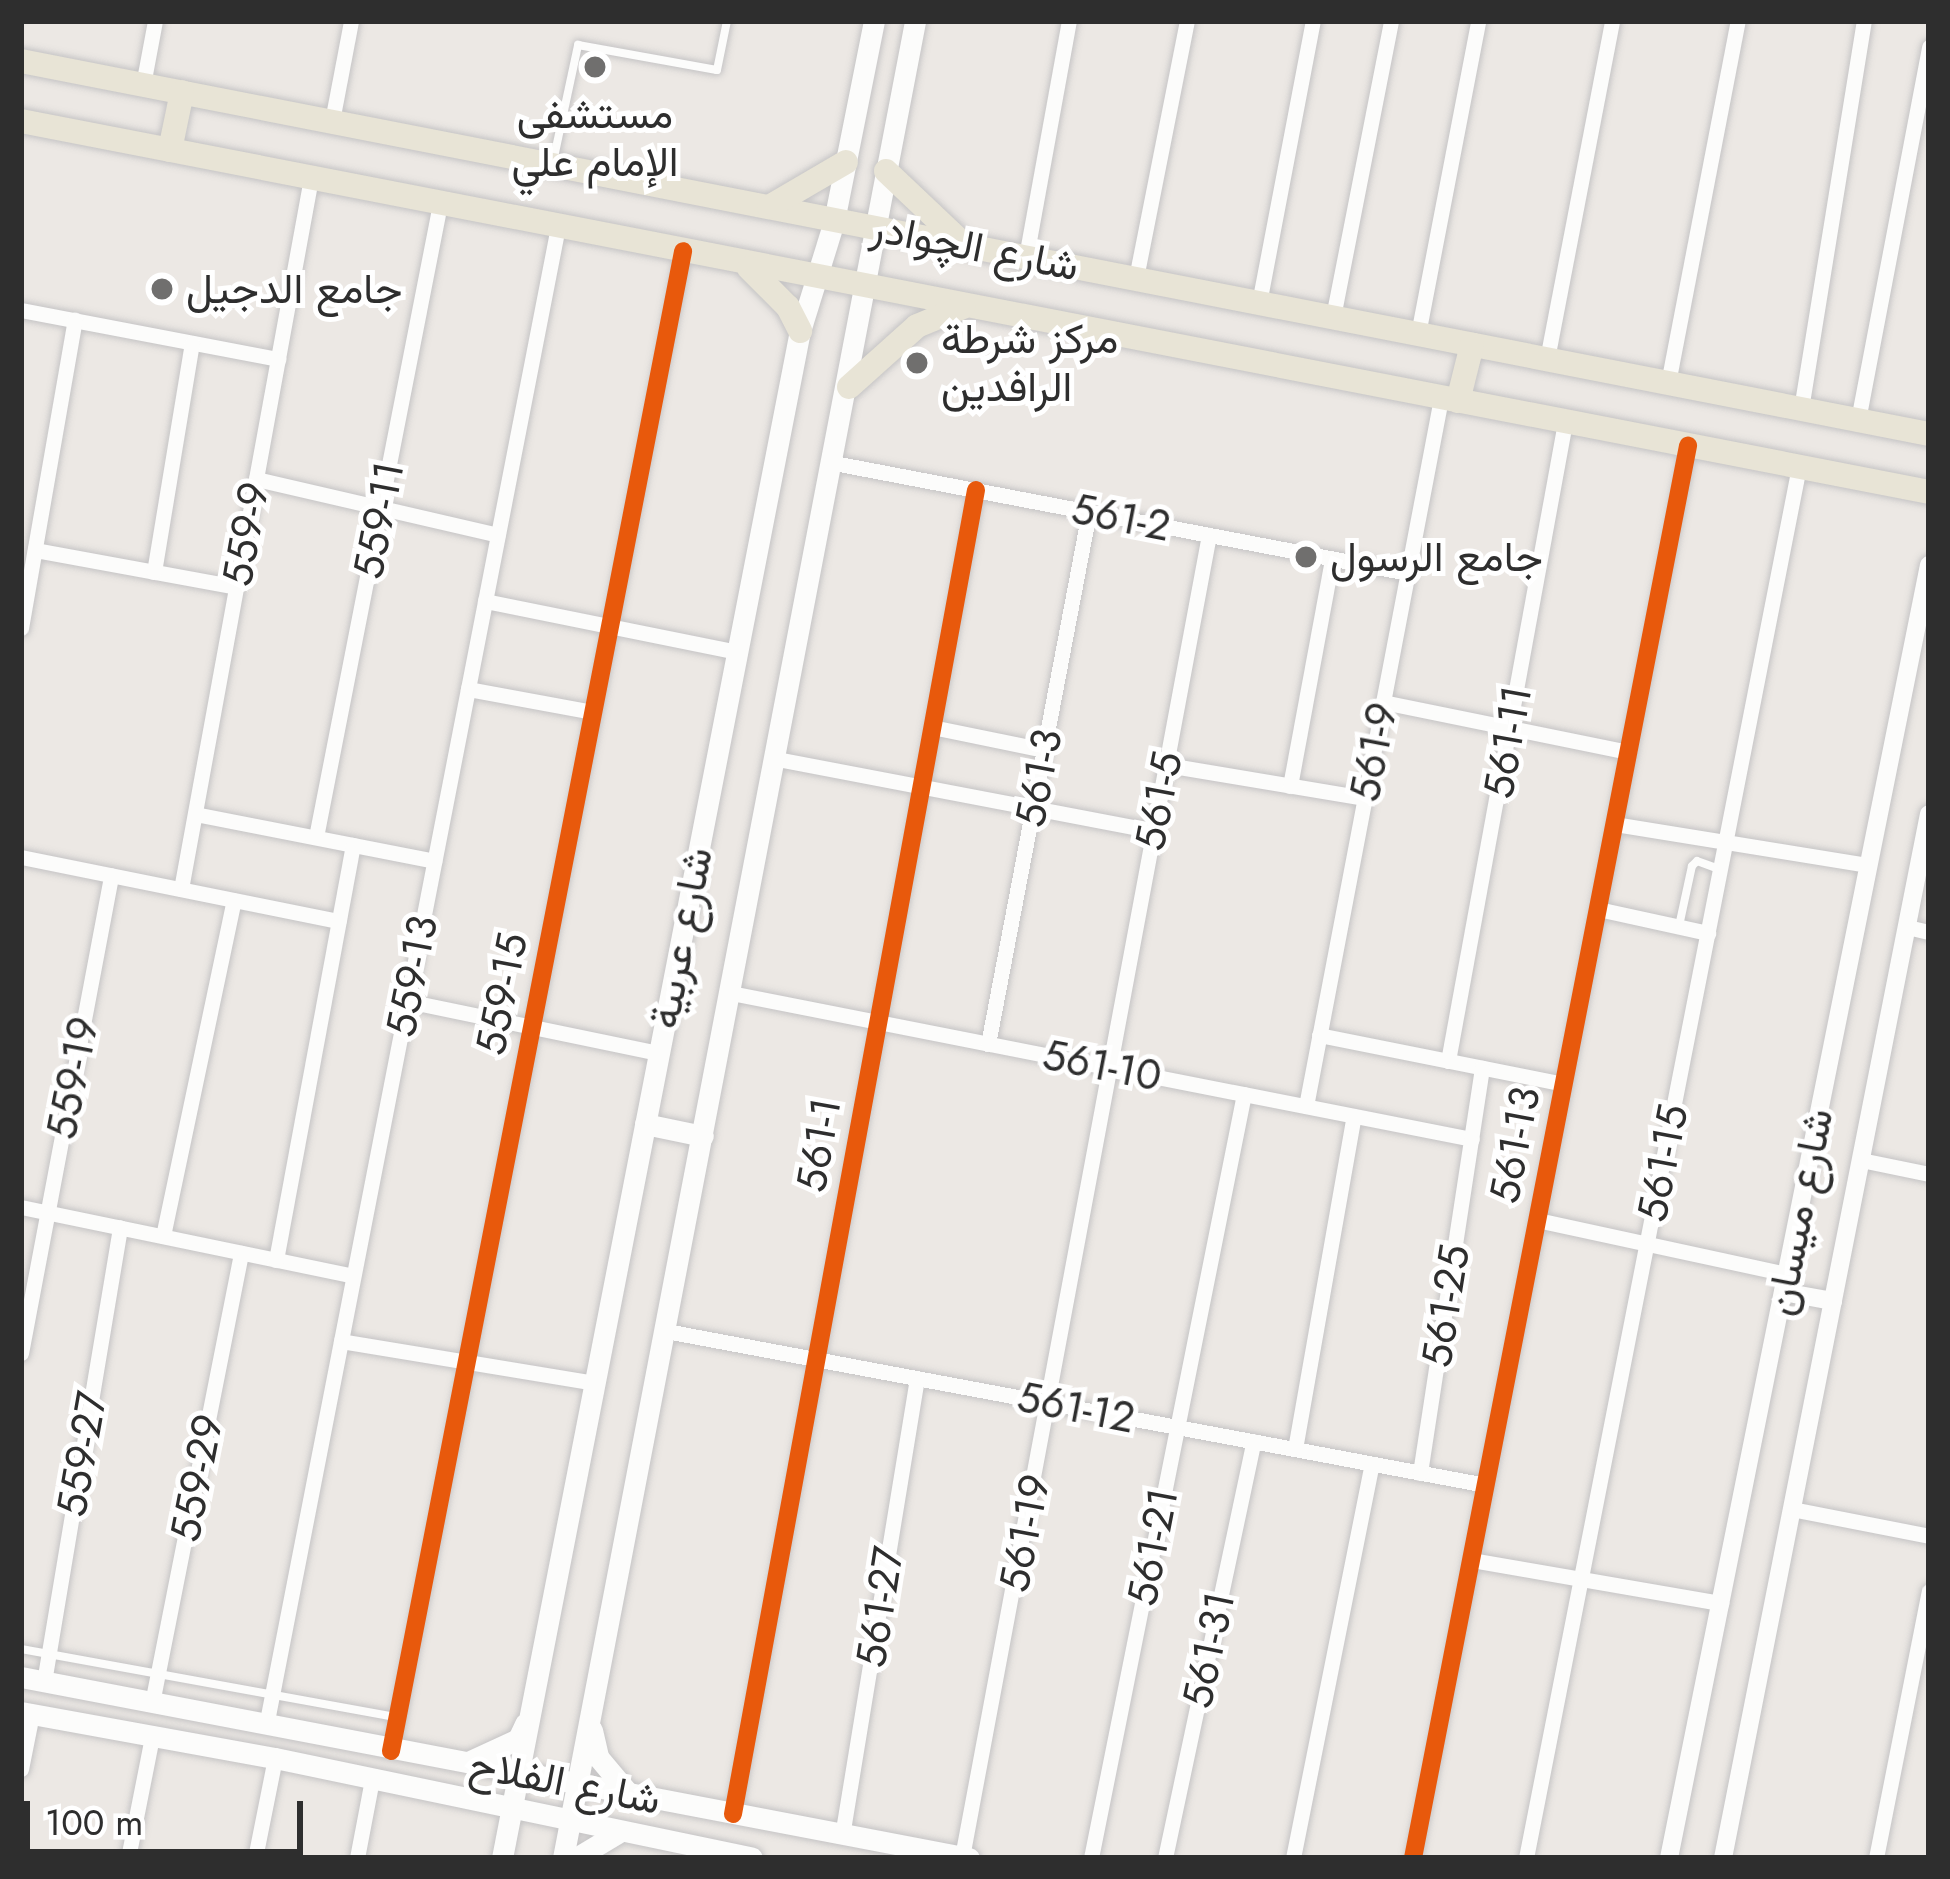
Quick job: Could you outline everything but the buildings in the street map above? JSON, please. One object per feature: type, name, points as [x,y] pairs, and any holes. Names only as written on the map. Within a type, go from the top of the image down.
[{"type":"main road","name":"شارع عربية","points":[[501,1858],[800,331],[834,221],[874,21]]},
{"type":"main road","name":"شارع عربية","points":[[563,1858],[835,463],[915,21]]},
{"type":"main road","name":"شارع الچوادر","points":[[21,61],[1929,434]]},
{"type":"main road","points":[[170,151],[182,92]]},
{"type":"main road","name":"شارع الچوادر","points":[[21,122],[1929,492]]},
{"type":"main road","points":[[769,206],[846,162]]},
{"type":"main road","points":[[886,171],[966,245]]},
{"type":"main road","points":[[742,263],[766,281],[800,331]]},
{"type":"main road","points":[[849,387],[916,326],[966,307]]},
{"type":"main road","points":[[1450,400],[1472,344]]},
{"type":"main road","points":[[645,1124],[704,1136]]},
{"type":"main road","name":"شارع الفلاح","points":[[32,1680],[965,1857]]},
{"type":"main road","name":"شارع الفلاح","points":[[27,1713],[275,1758],[752,1858]]},
{"type":"main road","points":[[465,1763],[518,1738],[530,1713]]},
{"type":"main road","points":[[590,1720],[598,1757],[630,1794]]},
{"type":"main road","points":[[468,1798],[488,1817],[501,1858]]},
{"type":"main road","points":[[576,1858],[621,1831]]},
{"type":"street","points":[[142,85],[155,21]]},
{"type":"street","points":[[332,121],[351,21]]},
{"type":"street","points":[[1026,257],[1069,21]]},
{"type":"street","points":[[1136,278],[1187,21]]},
{"type":"street","points":[[1259,303],[1313,21]]},
{"type":"street","points":[[1333,317],[1391,21]]},
{"type":"street","points":[[1418,334],[1478,21]]},
{"type":"street","points":[[1547,359],[1612,21]]},
{"type":"street","points":[[1668,383],[1738,21]]},
{"type":"street","points":[[1801,409],[1864,21]]},
{"type":"street","points":[[1858,420],[1929,47]]},
{"type":"street","name":"559-9","points":[[181,889],[311,178]]},
{"type":"street","name":"559-11","points":[[316,837],[440,204]]},
{"type":"street","name":"559-13","points":[[266,1726],[558,227]]},
{"type":"street","name":"559-15","points":[[391,1751],[683,251]]},
{"type":"street","points":[[21,310],[278,359]]},
{"type":"street","points":[[22,619],[75,320]]},
{"type":"street","points":[[154,572],[192,343]]},
{"type":"street","name":"561-9","points":[[1306,1106],[1408,573],[1450,400]]},
{"type":"street","name":"561-11","points":[[1448,1061],[1565,422]]},
{"type":"street","name":"561-13","points":[[1413,1858],[1688,446]]},
{"type":"street","name":"561-2","points":[[835,463],[1408,573]]},
{"type":"street","name":"561-15","points":[[1526,1858],[1799,467]]},
{"type":"street","points":[[256,478],[498,536]]},
{"type":"street","name":"561-1","points":[[733,1814],[976,490]]},
{"type":"street","name":"561-3","points":[[988,1044],[1089,512]]},
{"type":"street","name":"561-5","points":[[1113,1068],[1209,535]]},
{"type":"street","points":[[35,550],[236,587]]},
{"type":"street","points":[[1290,786],[1332,559]]},
{"type":"street","name":"شارع ميسان","points":[[1670,1858],[1929,565]]},
{"type":"street","points":[[485,601],[737,652]]},
{"type":"street","points":[[468,689],[593,712]]},
{"type":"street","points":[[1383,702],[1629,752]]},
{"type":"street","points":[[932,728],[1044,750]]},
{"type":"street","points":[[777,760],[1153,831]]},
{"type":"street","points":[[1167,765],[1365,798]]},
{"type":"street","points":[[195,814],[434,861]]},
{"type":"street","name":"شارع ميسان","points":[[1724,1858],[1929,814]]},
{"type":"street","points":[[1615,824],[1869,866]]},
{"type":"street","points":[[276,1260],[353,844]]},
{"type":"street","points":[[21,857],[339,921]]},
{"type":"street","name":"559-19","points":[[21,1353],[111,875]]},
{"type":"street","points":[[164,1236],[234,900]]},
{"type":"street","points":[[1598,908],[1708,932]]},
{"type":"street","points":[[1906,927],[1929,932]]},
{"type":"street","name":"561-10","points":[[731,993],[1472,1139]]},
{"type":"street","points":[[407,1001],[659,1053]]},
{"type":"street","points":[[1319,1035],[1564,1084]]},
{"type":"street","name":"561-19","points":[[965,1857],[1113,1068]]},
{"type":"street","name":"561-25","points":[[1420,1473],[1482,1068]]},
{"type":"street","name":"561-21","points":[[1091,1858],[1244,1094]]},
{"type":"street","points":[[1295,1449],[1354,1115]]},
{"type":"street","points":[[1861,1160],[1929,1174]]},
{"type":"street","points":[[21,1207],[353,1276]]},
{"type":"street","points":[[1538,1220],[1647,1244],[1833,1301]]},
{"type":"street","name":"559-27","points":[[32,1680],[49,1654],[120,1227]]},
{"type":"street","name":"559-29","points":[[152,1703],[241,1253]]},
{"type":"street","name":"561-12","points":[[666,1331],[1486,1485]]},
{"type":"street","points":[[341,1341],[595,1383]]},
{"type":"street","name":"561-27","points":[[842,1836],[917,1378]]},
{"type":"street","name":"561-31","points":[[1165,1858],[1254,1441]]},
{"type":"street","points":[[1293,1858],[1372,1464]]},
{"type":"street","points":[[1792,1509],[1929,1536]]},
{"type":"street","points":[[1471,1561],[1720,1603]]},
{"type":"street","points":[[1876,1858],[1929,1591]]},
{"type":"street","points":[[21,1769],[27,1713]]},
{"type":"street","points":[[128,1858],[152,1737]]},
{"type":"street","points":[[256,1858],[275,1758]]},
{"type":"street","points":[[357,1858],[372,1779]]},
{"type":"lane","points":[[553,164],[578,45],[717,70],[727,21]]},
{"type":"lane","points":[[1679,926],[1692,866],[1697,861],[1720,870]]},
{"type":"lane","points":[[21,1649],[398,1717]]},
{"type":"cycle path","points":[[391,1751],[683,251]]},
{"type":"cycle path","points":[[1413,1858],[1688,446]]},
{"type":"cycle path","points":[[733,1814],[976,490]]},
{"type":"place","name":"مستشفى الإمام علي","points":[[595,67]]},
{"type":"place","name":"جامع الدجيل","points":[[162,289]]},
{"type":"place","name":"مركز شرطة الرافدين","points":[[917,363]]},
{"type":"place","name":"جامع الرسول","points":[[1306,557]]}]
